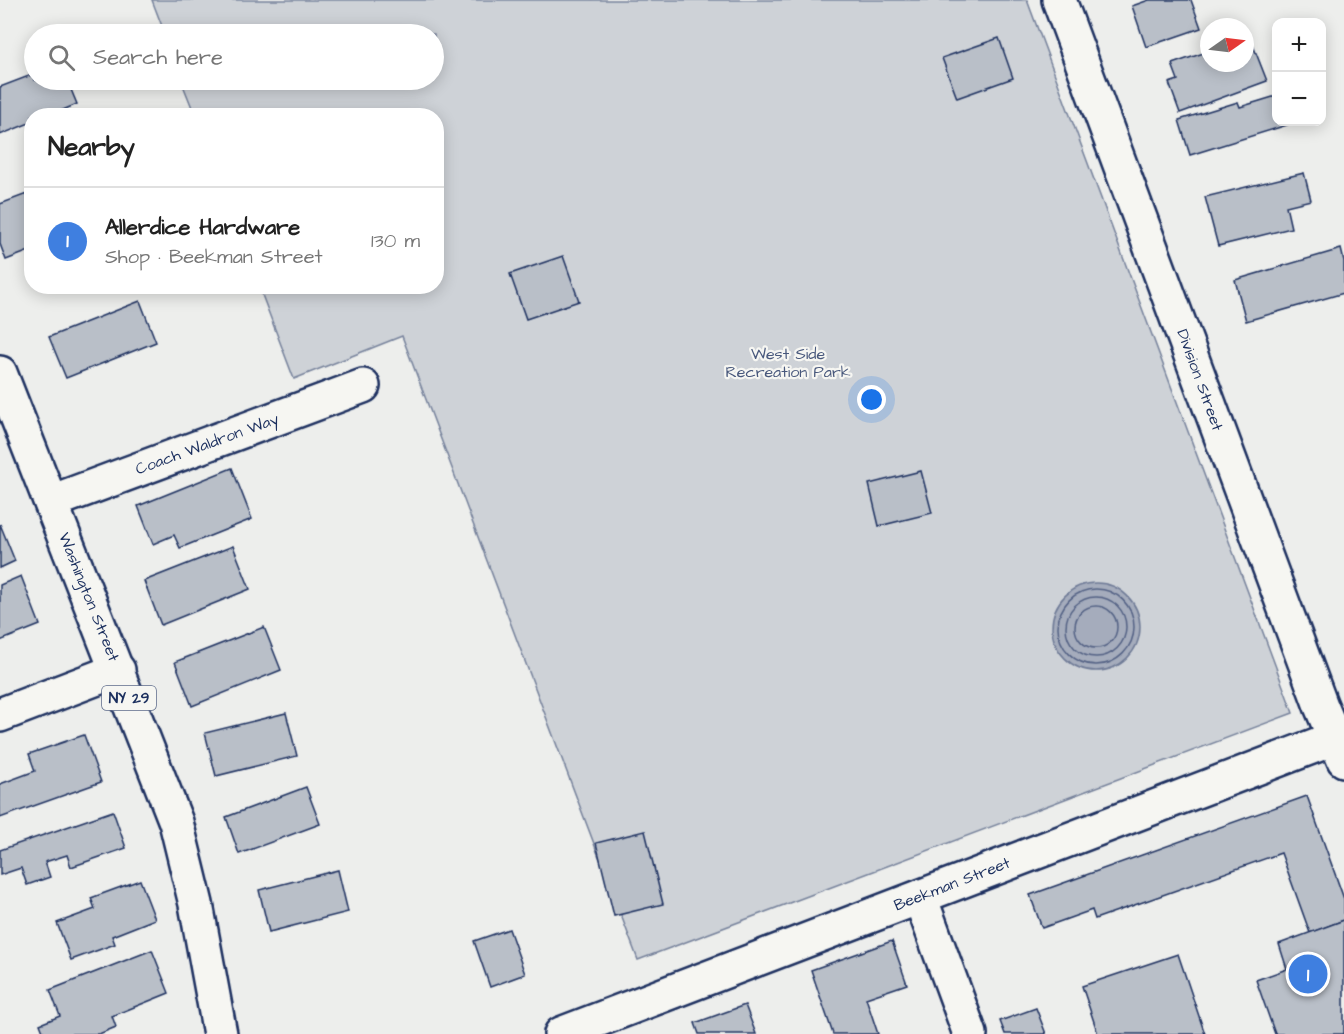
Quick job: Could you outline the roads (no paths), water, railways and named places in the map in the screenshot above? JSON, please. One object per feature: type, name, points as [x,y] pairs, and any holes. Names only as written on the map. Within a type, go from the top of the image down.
[{"type":"main road","name":"Division Street","points":[[1059,0],[1341,744]]},
{"type":"main road","name":"Washington Street","points":[[0,373],[176,822],[196,904],[220,1034]]},
{"type":"main road","name":"Coach Waldron Way","points":[[51,502],[363,386]]},
{"type":"main road","points":[[0,715],[118,670]]},
{"type":"main road","name":"Beekman Street","points":[[561,1034],[920,897],[1341,744]]},
{"type":"main road","points":[[920,897],[970,1034]]},
{"type":"water","points":[[1096,583],[1113,587],[1127,596],[1136,610],[1140,627],[1136,644],[1127,658],[1113,667],[1096,671],[1079,667],[1065,658],[1056,644],[1052,627],[1056,610],[1065,596],[1079,587]]},
{"type":"place","name":"Allerdice Hardware","points":[[1308,974]]},
{"type":"park label","name":"West Side Recreation Park","points":[[788,363]]}]
